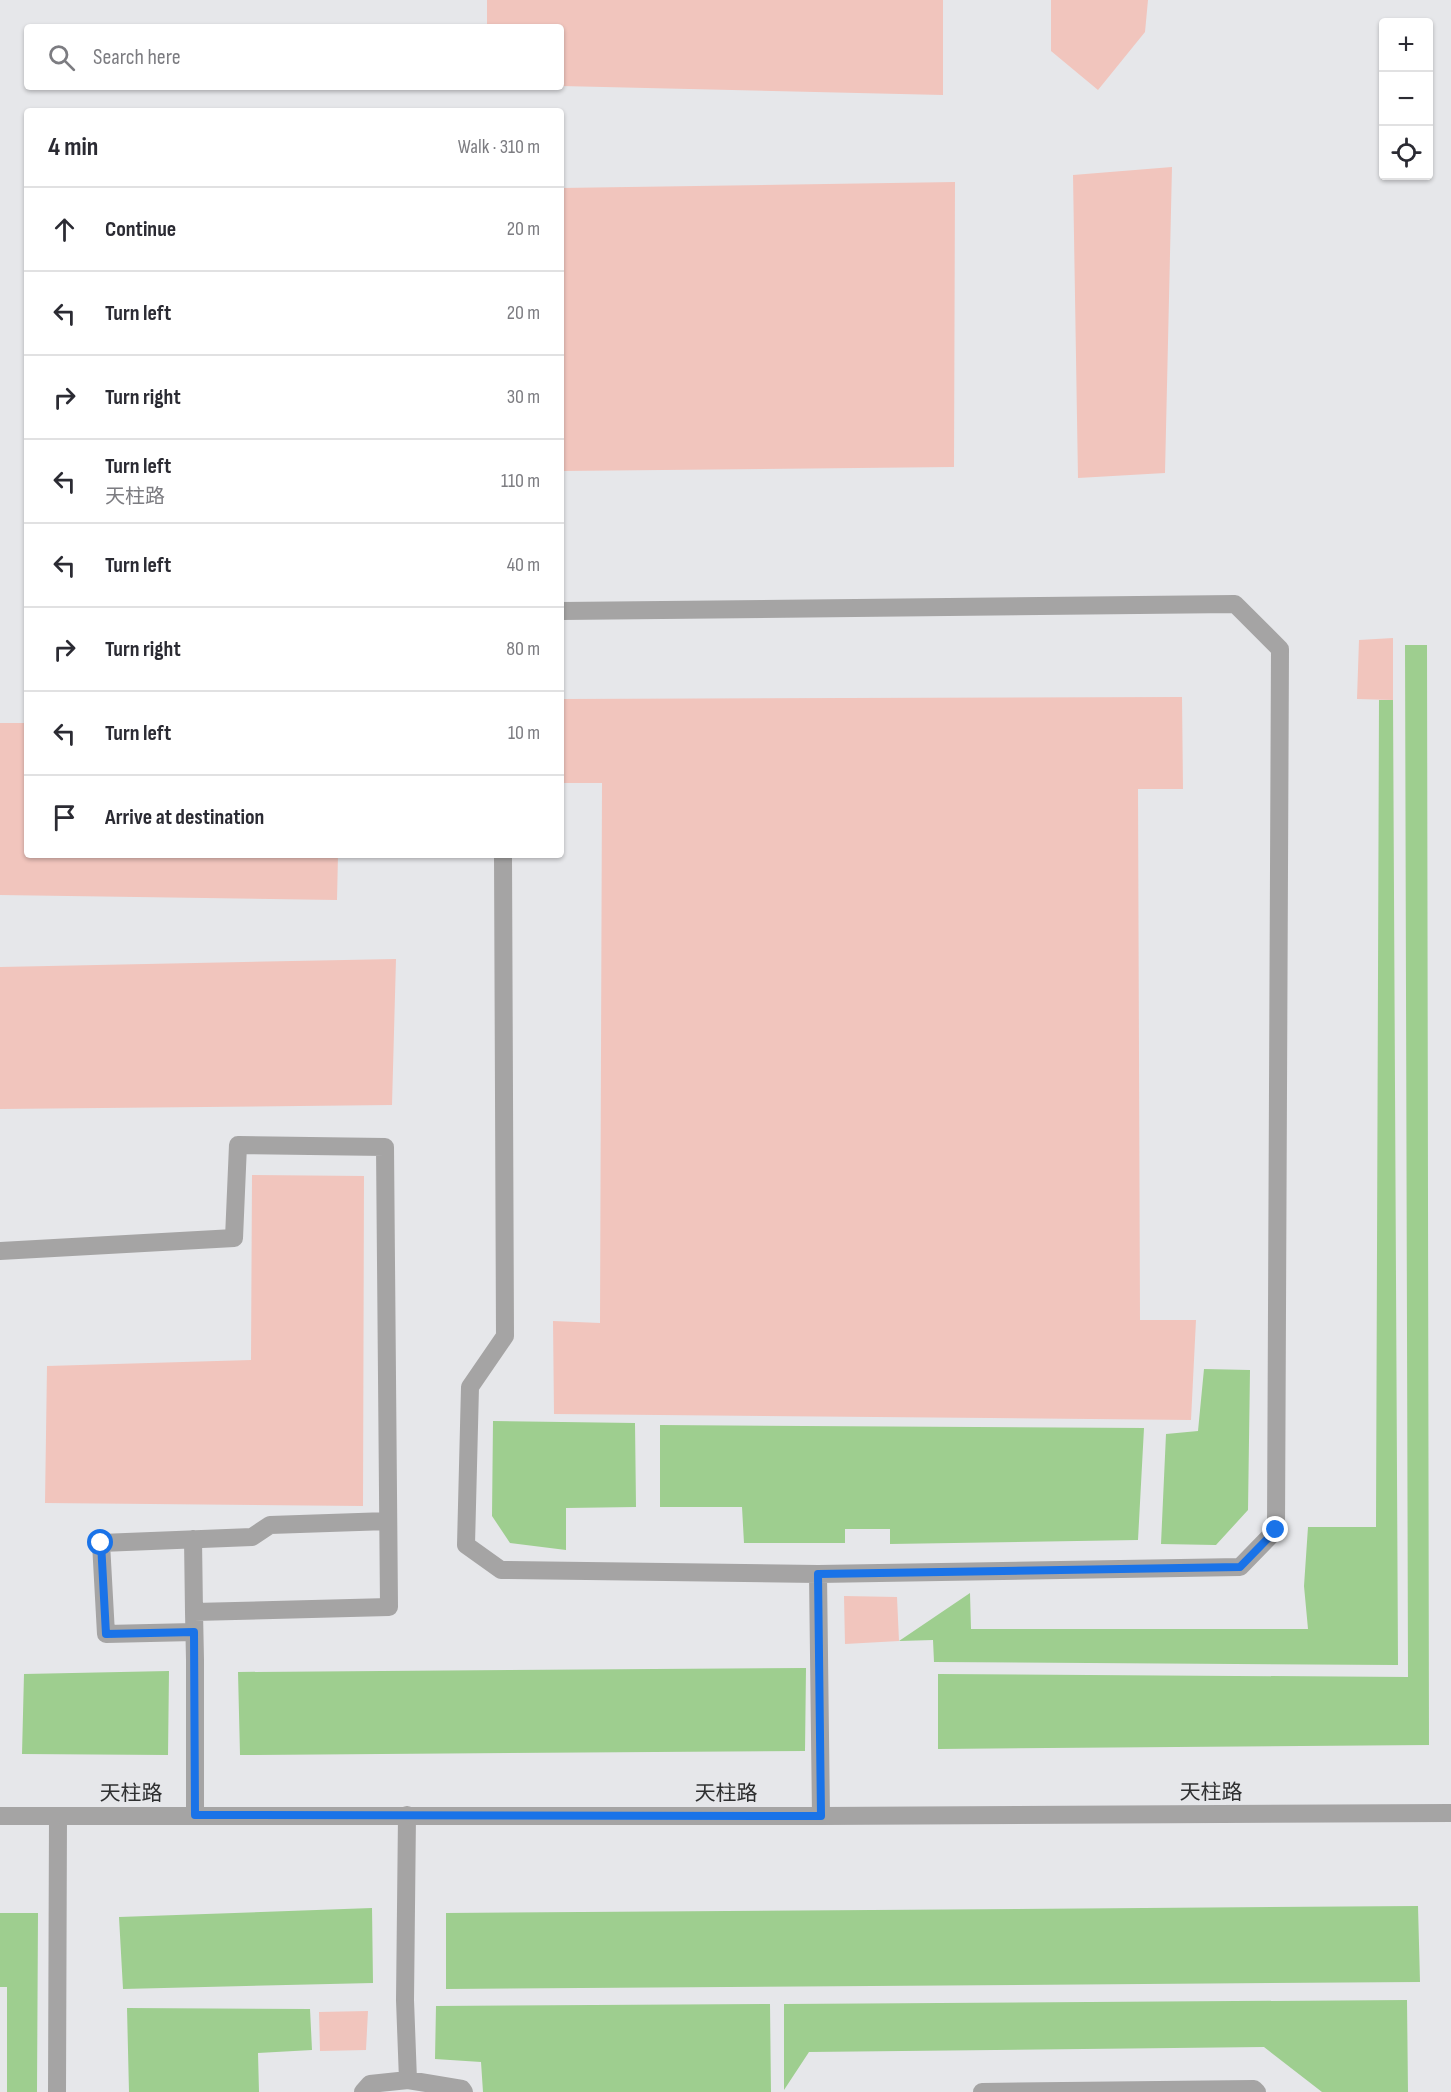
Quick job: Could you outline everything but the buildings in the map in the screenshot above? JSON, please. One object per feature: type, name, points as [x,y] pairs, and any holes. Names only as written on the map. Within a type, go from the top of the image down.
[{"type":"street","points":[[503,858],[505,1336],[470,1387],[466,1545],[501,1570],[818,1574],[1240,1567],[1276,1530],[1280,649],[1235,604],[564,611]]},
{"type":"street","points":[[0,1251],[234,1238],[238,1145],[385,1147],[389,1606],[194,1612]]},
{"type":"street","points":[[194,1632],[106,1634],[101,1543],[252,1537],[270,1525],[388,1521]]},
{"type":"street","points":[[193,1539],[195,1815]]},
{"type":"street","points":[[818,1574],[821,1816]]},
{"type":"street","name":"天柱路","points":[[0,1816],[1451,1813]]},
{"type":"street","points":[[407,1815],[405,2000],[408,2080]]},
{"type":"street","points":[[57,2092],[58,1816]]},
{"type":"street","points":[[363,2092],[370,2084],[408,2080],[462,2089],[464,2092]]},
{"type":"street","points":[[982,2092],[1254,2089],[1257,2092]]},
{"type":"green space","points":[[1405,645],[1427,645],[1429,1745],[938,1749],[938,1674],[1408,1677]]},
{"type":"green space","points":[[1379,700],[1393,700],[1398,1665],[934,1662],[933,1640],[899,1641],[970,1593],[971,1629],[1308,1629],[1304,1586],[1308,1527],[1376,1527]]},
{"type":"green space","points":[[1204,1369],[1250,1370],[1248,1510],[1216,1545],[1161,1544],[1166,1434],[1198,1431]]},
{"type":"green space","points":[[493,1421],[635,1423],[636,1507],[566,1508],[566,1550],[510,1543],[492,1516]]},
{"type":"green space","points":[[660,1425],[1144,1428],[1138,1540],[890,1544],[890,1529],[845,1529],[845,1543],[744,1543],[742,1507],[660,1507]]},
{"type":"green space","points":[[806,1668],[805,1751],[240,1755],[238,1672]]},
{"type":"green space","points":[[169,1671],[168,1755],[22,1754],[24,1674]]},
{"type":"green space","points":[[1418,1906],[1420,1982],[446,1989],[446,1913]]},
{"type":"green space","points":[[372,1908],[373,1983],[123,1989],[119,1917]]},
{"type":"green space","points":[[0,1913],[38,1913],[37,2092],[7,2092],[7,1987],[0,1987]]},
{"type":"green space","points":[[1407,2000],[1408,2092],[1322,2092],[1264,2047],[809,2052],[784,2090],[784,2004]]},
{"type":"green space","points":[[770,2004],[771,2092],[483,2092],[481,2062],[435,2059],[436,2006]]},
{"type":"green space","points":[[127,2008],[310,2009],[312,2050],[258,2053],[259,2092],[129,2092]]},
{"type":"route","points":[[101,1543],[106,1634],[194,1632],[195,1815],[821,1816],[818,1574],[1240,1567],[1276,1530]]}]
